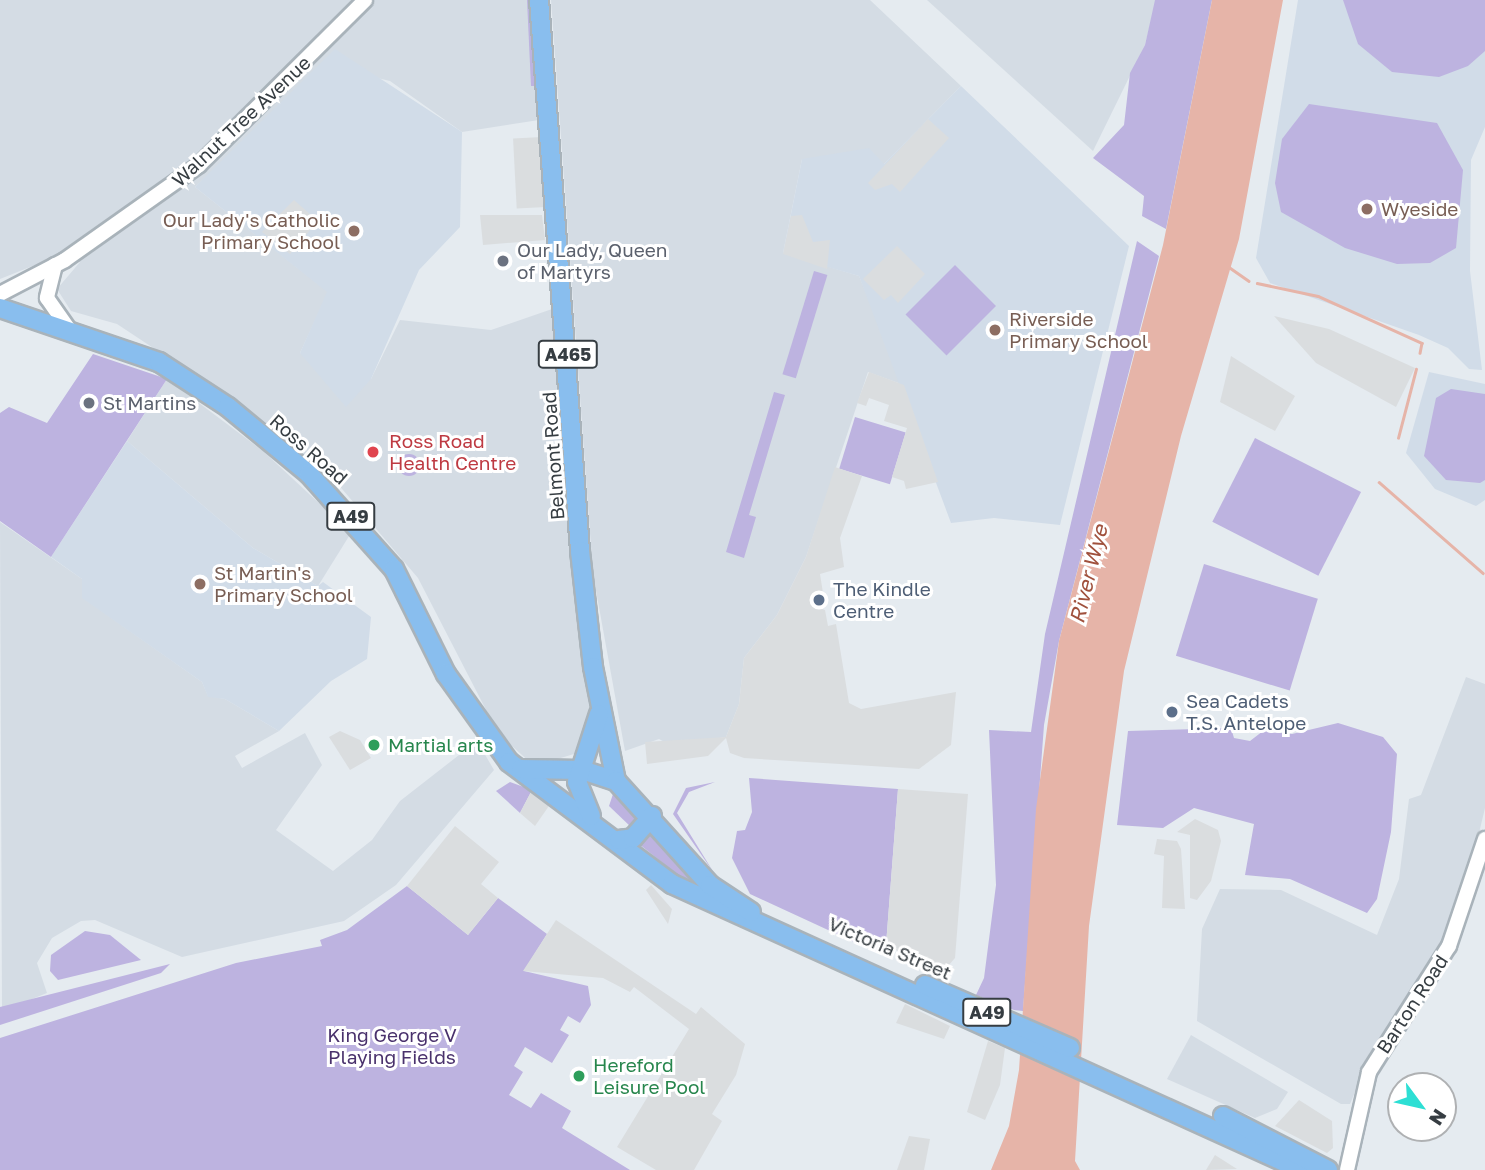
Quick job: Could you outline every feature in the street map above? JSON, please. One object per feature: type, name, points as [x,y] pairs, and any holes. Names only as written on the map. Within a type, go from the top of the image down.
[{"type":"highway","name":"Belmont Road","points":[[539,0],[580,551],[601,708],[616,781]]},
{"type":"highway","name":"Ross Road","points":[[0,309],[138,351],[189,379],[316,479],[394,569],[464,705],[518,768],[595,820]]},
{"type":"highway","name":"A465","points":[[595,820],[578,792],[601,708]]},
{"type":"highway","points":[[518,768],[582,770],[616,781]]},
{"type":"highway","name":"Victoria Street","points":[[616,781],[652,816],[694,868],[760,921]]},
{"type":"highway","points":[[619,840],[633,838],[652,816]]},
{"type":"highway","name":"Victoria Street","points":[[595,820],[694,898],[760,921],[1328,1170]]},
{"type":"highway","points":[[694,868],[694,898]]},
{"type":"highway","name":"Victoria Street","points":[[1210,1117],[1302,1170]]},
{"type":"street","name":"Walnut Tree Avenue","points":[[0,294],[55,265],[199,165],[365,0]]},
{"type":"street","points":[[55,265],[47,298],[68,328]]},
{"type":"street","name":"Barton Road","points":[[1346,1170],[1368,1072],[1449,946],[1485,839]]},
{"type":"shaded area","points":[[0,0],[531,0],[539,120],[462,132],[390,81],[369,76],[257,130],[195,187],[328,292],[300,353],[371,379],[400,320],[491,330],[555,308],[572,573],[590,708],[590,733],[574,754],[534,766],[498,733],[418,578],[337,483],[235,402],[117,324],[71,311],[57,289],[80,262],[65,253],[0,279]]},
{"type":"shaded area","points":[[551,0],[870,0],[961,86],[884,164],[802,159],[783,253],[859,276],[904,385],[868,372],[806,557],[777,615],[744,658],[739,704],[726,737],[670,745],[659,739],[625,751],[593,574]]},
{"type":"shaded area","points":[[927,0],[1156,0],[1145,45],[1093,151]]},
{"type":"shaded area","name":"Wyeside","points":[[1298,0],[1485,0],[1485,127],[1471,160],[1470,271],[1482,370],[1469,369],[1448,348],[1419,335],[1270,283],[1256,258]]},
{"type":"shaded area","name":"Our Lady's Catholic Primary School","points":[[335,49],[462,132],[460,227],[419,270],[371,379],[346,407],[300,353],[327,292],[195,187]]},
{"type":"shaded area","name":"Riverside Primary School","points":[[961,86],[1129,246],[1060,525],[994,518],[951,523],[859,276],[783,254],[802,159],[869,148],[884,164]]},
{"type":"shaded area","points":[[928,119],[949,138],[900,192],[892,184],[875,190],[868,183]]},
{"type":"shaded area","points":[[542,137],[546,207],[517,208],[513,139]]},
{"type":"shaded area","points":[[294,200],[311,215],[305,224],[311,229],[290,254],[262,232]]},
{"type":"shaded area","points":[[480,215],[542,215],[545,240],[483,245]]},
{"type":"shaded area","points":[[802,215],[813,242],[830,240],[827,269],[783,254],[791,216]]},
{"type":"shaded area","points":[[897,246],[925,274],[898,303],[891,295],[884,300],[863,279]]},
{"type":"shaded area","points":[[1274,316],[1329,329],[1415,368],[1396,407],[1316,363]]},
{"type":"shaded area","points":[[1231,356],[1295,396],[1275,431],[1220,402]]},
{"type":"shaded area","points":[[869,372],[904,385],[938,482],[906,489],[904,481],[892,477],[907,428],[884,421],[889,405],[869,398],[866,406],[857,403]]},
{"type":"shaded area","points":[[1429,372],[1485,384],[1485,500],[1476,506],[1435,489],[1406,453]]},
{"type":"shaded area","points":[[167,379],[263,451],[351,533],[318,586],[253,548],[127,441]]},
{"type":"shaded area","name":"St Martin's Primary School","points":[[127,441],[253,548],[318,586],[323,582],[371,617],[367,659],[331,681],[279,731],[225,699],[208,697],[202,682],[82,598],[82,579],[51,557]]},
{"type":"shaded area","points":[[835,467],[862,476],[840,538],[844,567],[820,574],[823,593],[813,606],[825,610],[828,626],[836,624],[849,703],[861,709],[956,692],[951,745],[919,769],[744,758],[730,753],[726,738],[708,756],[647,764],[645,742],[726,737],[739,704],[744,658],[777,615],[806,557]]},
{"type":"shaded area","points":[[0,522],[82,579],[83,598],[202,682],[208,696],[225,699],[279,731],[235,756],[242,768],[305,733],[322,765],[276,830],[333,871],[372,840],[400,801],[477,741],[494,770],[396,885],[344,921],[182,957],[95,920],[81,921],[52,938],[37,963],[47,993],[2,1011]]},
{"type":"shaded area","points":[[1466,677],[1485,684],[1485,808],[1463,900],[1432,966],[1369,1058],[1350,1104],[1341,1104],[1197,1021],[1202,929],[1220,889],[1281,890],[1377,935],[1399,879],[1409,799],[1421,795]]},
{"type":"shaded area","points":[[340,731],[360,740],[371,758],[350,770],[329,737]]},
{"type":"shaded area","points":[[898,789],[968,794],[955,958],[942,973],[886,945]]},
{"type":"shaded area","points":[[532,790],[551,803],[535,826],[520,813]]},
{"type":"shaded area","points":[[1195,819],[1218,830],[1221,841],[1211,881],[1197,900],[1190,898],[1190,835],[1177,832]]},
{"type":"shaded area","points":[[455,826],[499,862],[481,884],[498,898],[468,935],[407,886]]},
{"type":"shaded area","points":[[1157,839],[1177,841],[1181,849],[1185,909],[1162,908],[1164,856],[1154,854]]},
{"type":"shaded area","points":[[651,885],[672,909],[668,924],[646,890]]},
{"type":"shaded area","points":[[556,920],[696,1014],[701,1007],[745,1044],[736,1075],[712,1114],[722,1121],[694,1170],[656,1170],[617,1147],[689,1029],[634,987],[630,992],[603,978],[523,971]]},
{"type":"shaded area","points":[[905,1004],[950,1026],[944,1039],[896,1023]]},
{"type":"shaded area","points":[[1191,1035],[1288,1092],[1277,1109],[1255,1118],[1167,1079]]},
{"type":"shaded area","points":[[988,1041],[1005,1048],[1000,1085],[985,1120],[967,1112]]},
{"type":"shaded area","points":[[1299,1100],[1332,1121],[1333,1148],[1327,1153],[1275,1126]]},
{"type":"shaded area","points":[[909,1136],[930,1139],[924,1170],[897,1170]]},
{"type":"shaded area","points":[[1215,1155],[1237,1169],[1206,1170]]},
{"type":"green space","points":[[527,0],[530,0],[536,86],[531,86]]},
{"type":"green space","points":[[1155,0],[1212,0],[1166,229],[1142,216],[1144,196],[1093,158],[1124,125],[1130,73],[1145,45]]},
{"type":"green space","points":[[1343,0],[1485,0],[1485,51],[1468,66],[1439,77],[1392,72],[1358,44]]},
{"type":"green space","points":[[1309,104],[1437,123],[1463,170],[1456,248],[1430,263],[1397,264],[1345,248],[1281,212],[1275,183],[1282,139]]},
{"type":"green space","points":[[1137,241],[1159,256],[1059,641],[1044,725],[1023,1011],[1014,1010],[976,995],[984,978],[996,885],[989,730],[1031,732],[1045,634]]},
{"type":"green space","points":[[955,265],[996,306],[947,356],[906,314]]},
{"type":"green space","points":[[814,271],[827,275],[796,378],[782,374]]},
{"type":"green space","points":[[93,354],[167,379],[51,557],[0,521],[0,413],[9,407],[47,423]]},
{"type":"green space","points":[[1451,389],[1485,394],[1485,480],[1480,483],[1446,480],[1424,456],[1436,398]]},
{"type":"green space","points":[[774,392],[785,395],[749,515],[756,517],[744,558],[726,552]]},
{"type":"green space","points":[[855,417],[906,432],[890,484],[839,469]]},
{"type":"green space","points":[[1255,438],[1361,492],[1318,576],[1212,522]]},
{"type":"green space","points":[[409,454],[417,457],[420,465],[417,473],[409,476],[401,473],[398,465],[401,457]]},
{"type":"green space","points":[[1204,564],[1318,599],[1290,691],[1176,656]]},
{"type":"green space","points":[[1338,723],[1383,737],[1397,754],[1391,832],[1377,899],[1367,913],[1290,879],[1245,875],[1254,824],[1194,808],[1163,828],[1117,825],[1128,731],[1231,728],[1234,738],[1250,741],[1263,731],[1292,734]]},
{"type":"green space","points":[[749,778],[898,789],[886,945],[880,954],[750,894],[732,858],[737,831],[745,830],[752,812]]},
{"type":"green space","points":[[510,782],[532,790],[520,813],[496,791]]},
{"type":"green space","points":[[715,782],[689,792],[677,813],[714,873],[673,814],[686,788]]},
{"type":"green space","points":[[614,791],[638,816],[632,828],[609,806]]},
{"type":"green space","points":[[654,831],[691,876],[693,887],[639,844]]},
{"type":"green space","name":"King George V Playing Fields","points":[[407,886],[468,935],[498,898],[547,934],[524,971],[588,986],[591,1005],[580,1023],[568,1016],[560,1030],[569,1035],[552,1063],[525,1047],[514,1066],[523,1072],[509,1095],[531,1108],[541,1093],[571,1111],[562,1128],[630,1170],[0,1170],[0,1038],[236,963],[322,946],[320,940],[347,930]]},
{"type":"green space","points":[[85,931],[110,935],[141,960],[58,980],[50,971],[51,955]]},
{"type":"green space","points":[[170,964],[161,973],[0,1025],[0,1007]]},
{"type":"water","name":"River Wye","points":[[1212,0],[1283,0],[1239,239],[1181,436],[1124,671],[1089,926],[1075,1161],[1080,1170],[991,1170],[1009,1126],[1019,1070],[1036,809],[1059,641],[1163,245]]},
{"type":"waterway","points":[[1229,267],[1249,281]]},
{"type":"waterway","points":[[1257,283],[1318,296],[1422,343],[1420,353]]},
{"type":"waterway","points":[[1398,438],[1416,369]]},
{"type":"waterway","points":[[1379,482],[1483,573]]},
{"type":"place","name":"Wyeside","points":[[1367,209]]},
{"type":"place","name":"Our Lady's Catholic Primary School","points":[[354,231]]},
{"type":"place","name":"Our Lady, Queen of Martyrs","points":[[503,261]]},
{"type":"place","name":"Riverside Primary School","points":[[995,330]]},
{"type":"place","name":"St Martins","points":[[89,403]]},
{"type":"place","name":"Ross Road Health Centre","points":[[373,452]]},
{"type":"place","name":"St Martin's Primary School","points":[[200,584]]},
{"type":"place","name":"The Kindle Centre","points":[[819,600]]},
{"type":"place","name":"Sea Cadets T.S. Antelope","points":[[1172,712]]},
{"type":"place","name":"Martial arts","points":[[374,745]]},
{"type":"place","name":"Hereford Leisure Pool","points":[[579,1076]]}]
